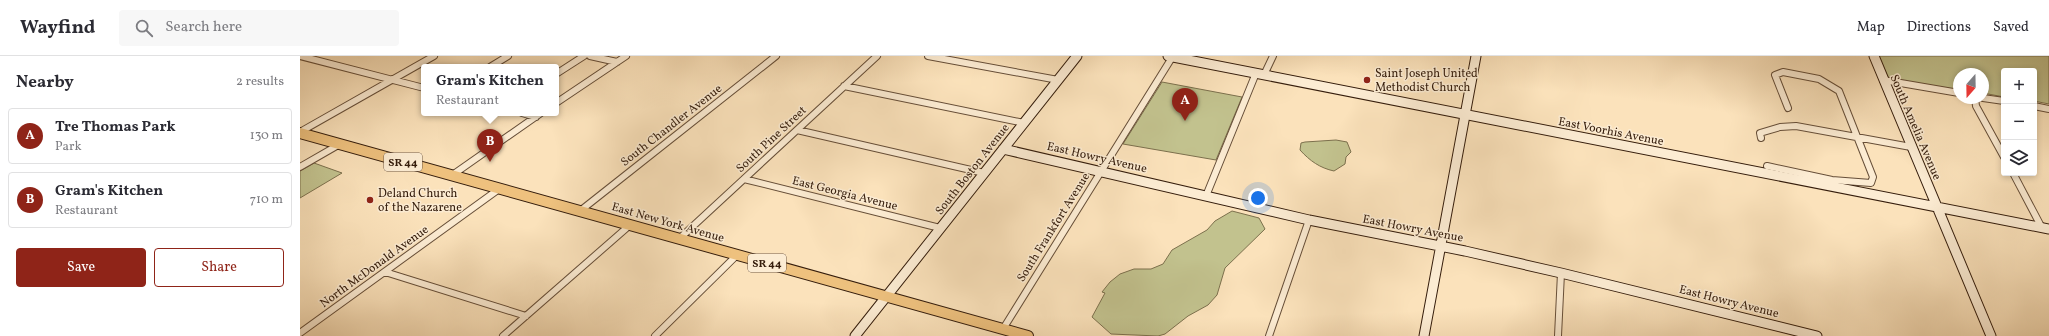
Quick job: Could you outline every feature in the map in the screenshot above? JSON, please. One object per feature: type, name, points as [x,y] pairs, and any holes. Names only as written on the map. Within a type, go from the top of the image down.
[{"type":"main road","name":"East New York Avenue","points":[[300,133],[1028,336]]},
{"type":"street","points":[[300,56],[421,87]]},
{"type":"street","points":[[300,133],[434,56]]},
{"type":"street","points":[[495,64],[508,56]]},
{"type":"street","points":[[559,72],[584,56]]},
{"type":"street","points":[[590,56],[617,62]]},
{"type":"street","points":[[559,101],[626,56]]},
{"type":"street","name":"South Chandler Avenue","points":[[580,211],[776,56]]},
{"type":"street","name":"South Pine Street","points":[[679,239],[877,56]]},
{"type":"street","points":[[928,56],[1058,80]]},
{"type":"street","name":"South Boston Avenue","points":[[855,336],[1077,56]]},
{"type":"street","name":"East Voorhis Avenue","points":[[1171,56],[2046,229]]},
{"type":"street","name":"South Frankfort Avenue","points":[[1003,329],[1171,56]]},
{"type":"street","points":[[1206,196],[1260,74],[1274,56]]},
{"type":"street","points":[[1424,336],[1442,247],[1476,56]]},
{"type":"street","name":"South Amelia Avenue","points":[[1874,56],[1991,336]]},
{"type":"street","points":[[1767,166],[1832,180],[1871,183],[1873,177],[1839,90],[1819,79],[1783,72],[1775,75],[1788,108]]},
{"type":"street","points":[[1883,80],[1953,92]]},
{"type":"street","points":[[844,86],[1024,123]]},
{"type":"street","points":[[1989,99],[2001,101]]},
{"type":"street","points":[[1976,104],[2001,152]]},
{"type":"street","points":[[2037,107],[2049,109]]},
{"type":"street","points":[[451,176],[538,116]]},
{"type":"street","points":[[1761,138],[1760,133],[1780,127],[1796,126],[1911,147]]},
{"type":"street","points":[[797,130],[984,173]]},
{"type":"street","points":[[300,168],[340,144]]},
{"type":"street","name":"East Howry Avenue","points":[[1003,149],[1309,220],[1464,251],[1561,273],[1817,336]]},
{"type":"street","points":[[2015,176],[2046,229]]},
{"type":"street","name":"East Georgia Avenue","points":[[744,179],[940,228]]},
{"type":"street","name":"North McDonald Avenue","points":[[300,333],[499,189]]},
{"type":"street","points":[[1269,336],[1309,220]]},
{"type":"street","points":[[503,336],[630,225]]},
{"type":"street","points":[[655,336],[737,255]]},
{"type":"street","points":[[385,272],[526,316]]},
{"type":"street","points":[[1558,336],[1561,273]]},
{"type":"green space","points":[[1877,56],[2049,56],[2049,104],[2037,102],[2037,68],[2001,68],[2001,96],[1989,94],[1989,68],[1953,68],[1953,89],[1886,78]]},
{"type":"green space","points":[[1162,82],[1242,97],[1216,160],[1123,144]]},
{"type":"green space","points":[[1336,140],[1347,142],[1351,152],[1346,157],[1345,164],[1334,171],[1316,164],[1300,150],[1301,143]]},
{"type":"green space","points":[[314,163],[342,173],[300,198],[300,171]]},
{"type":"green space","points":[[1232,211],[1259,218],[1265,229],[1225,268],[1217,295],[1208,305],[1188,316],[1165,334],[1158,336],[1111,334],[1092,317],[1105,293],[1102,292],[1110,282],[1120,274],[1134,269],[1151,269],[1163,264],[1172,250],[1207,230],[1215,221]]},
{"type":"place","name":"Saint Joseph United Methodist Church","points":[[1367,80]]},
{"type":"place","name":"Tre Thomas Park","points":[[1185,121]]},
{"type":"place","name":"Gram's Kitchen","points":[[490,162]]},
{"type":"place","name":"Deland Church of the Nazarene","points":[[370,200]]}]
